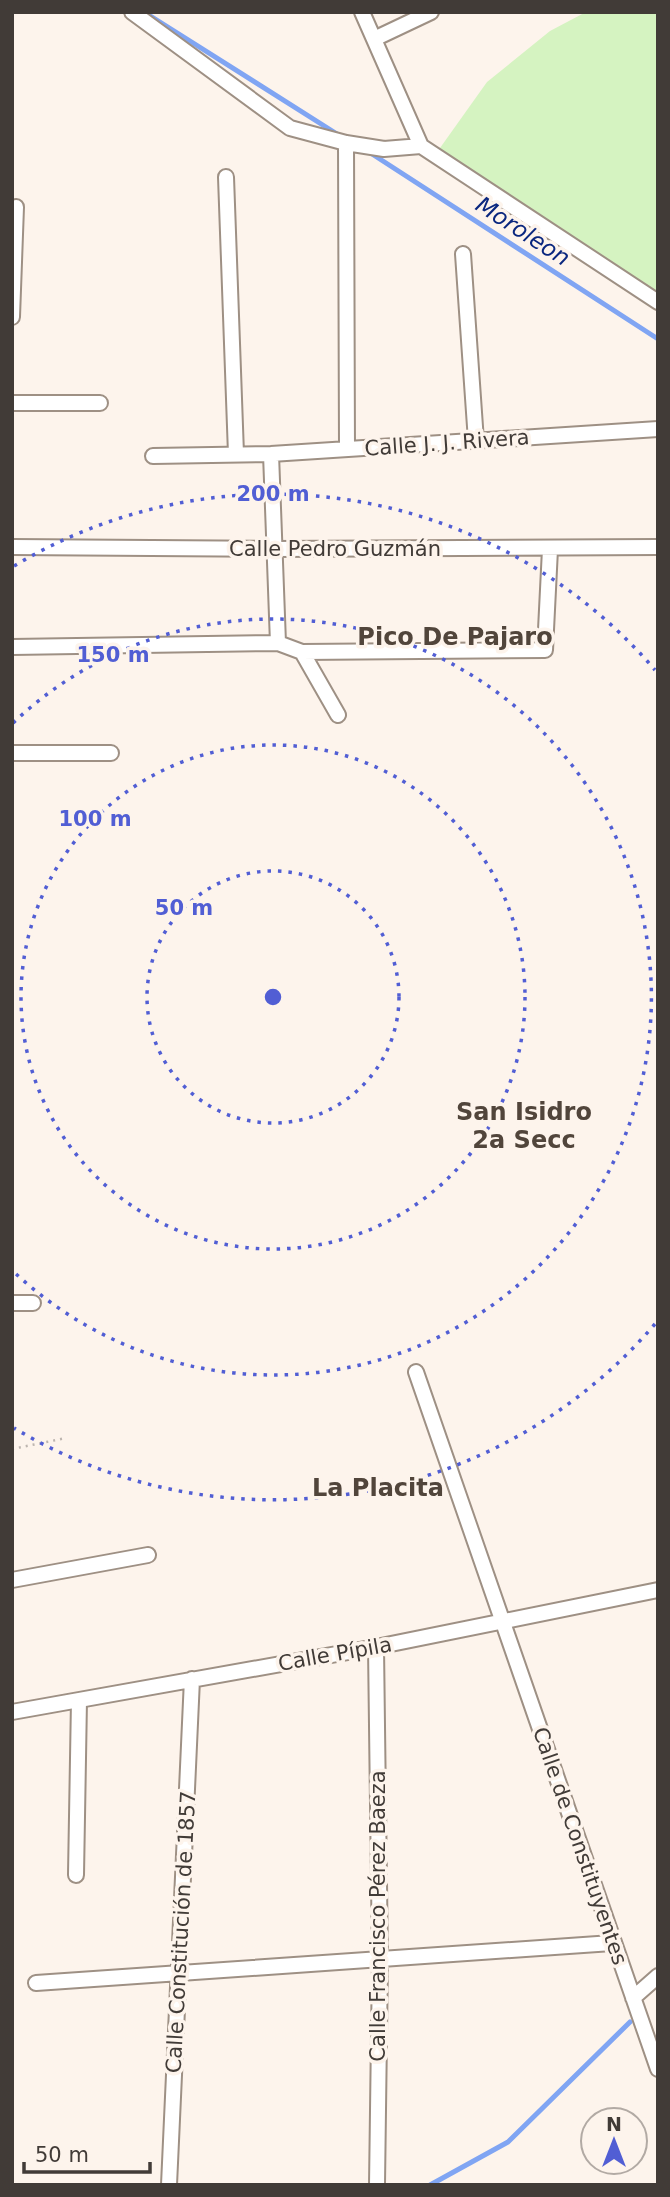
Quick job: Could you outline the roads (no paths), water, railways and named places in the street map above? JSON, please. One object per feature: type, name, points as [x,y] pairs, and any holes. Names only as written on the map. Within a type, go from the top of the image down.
[{"type":"street","points":[[132,12],[290,128],[346,143],[384,149],[421,146]]},
{"type":"street","points":[[362,12],[421,146],[658,302]]},
{"type":"street","points":[[373,39],[431,12]]},
{"type":"street","points":[[346,143],[347,449]]},
{"type":"street","points":[[226,177],[236,454]]},
{"type":"street","points":[[12,317],[16,207]]},
{"type":"street","points":[[463,254],[476,441]]},
{"type":"street","points":[[12,403],[100,403]]},
{"type":"street","name":"Calle J. J. Rivera","points":[[153,456],[271,454],[658,429]]},
{"type":"street","points":[[271,454],[278,643]]},
{"type":"street","name":"Calle Pedro Guzmán","points":[[12,547],[658,547]]},
{"type":"street","points":[[12,647],[278,643],[302,652],[545,650],[550,549]]},
{"type":"street","points":[[302,652],[338,715]]},
{"type":"street","points":[[12,753],[111,753]]},
{"type":"street","points":[[12,1303],[33,1303]]},
{"type":"street","name":"Calle de Constituyentes","points":[[416,1372],[612,1943],[658,2069]]},
{"type":"street","points":[[12,1580],[148,1555]]},
{"type":"street","name":"Calle Pípila","points":[[12,1713],[376,1647],[658,1590]]},
{"type":"street","name":"Calle Francisco Pérez Baeza","points":[[376,1647],[380,1961],[377,2185]]},
{"type":"street","name":"Calle Constitución de 1857","points":[[169,2185],[192,1679]]},
{"type":"street","points":[[76,1875],[79,1700]]},
{"type":"street","points":[[36,1983],[612,1943]]},
{"type":"street","points":[[633,1998],[658,1976]]},
{"type":"waterway","name":"Moroleon","points":[[144,12],[337,134]]},
{"type":"waterway","name":"Moroleon","points":[[369,152],[658,339]]},
{"type":"waterway","points":[[430,2185],[508,2142],[630,2022]]},
{"type":"district","name":"Pico De Pajaro","points":[[455,637]]},
{"type":"district","name":"San Isidro 2a Secc","points":[[524,1126]]},
{"type":"district","name":"La Placita","points":[[378,1488]]}]
